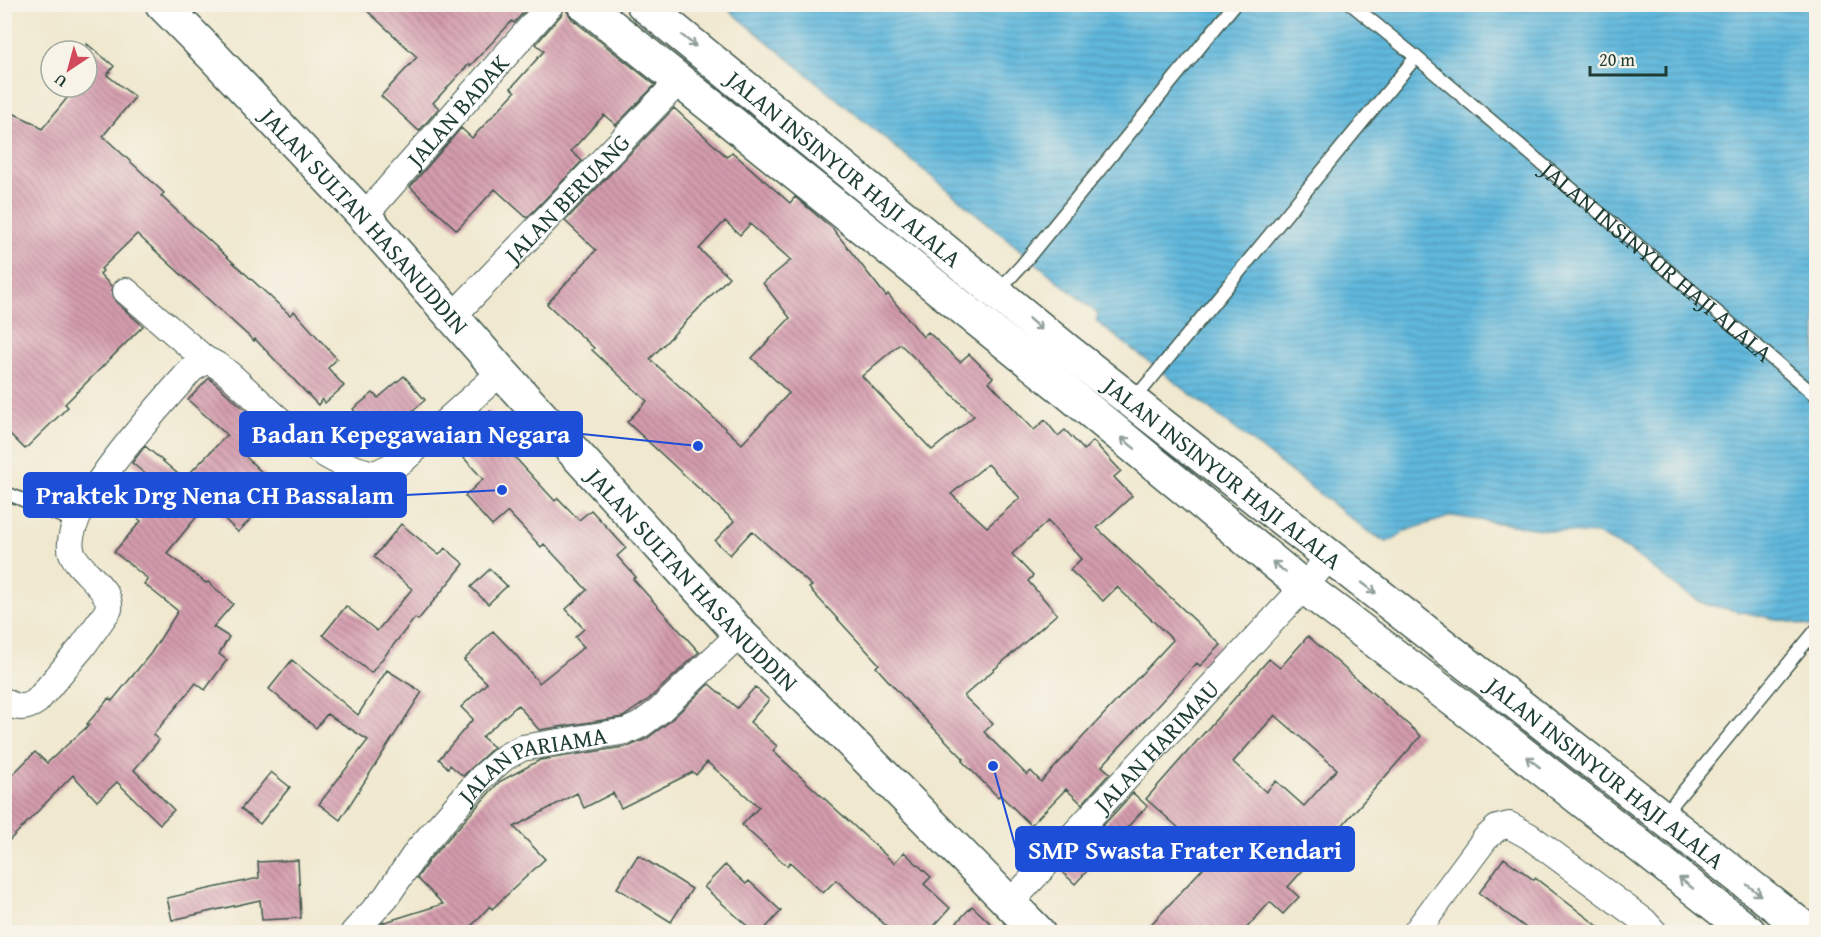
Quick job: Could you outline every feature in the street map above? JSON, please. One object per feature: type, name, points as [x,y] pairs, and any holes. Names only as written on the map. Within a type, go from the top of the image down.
[{"type":"main road","name":"JALAN SULTAN HASANUDDIN","points":[[162,4],[364,216],[501,372],[740,634],[835,726],[1038,933]]},
{"type":"main road","name":"JALAN INSINYUR HAJI ALALA","points":[[584,4],[1304,587],[1480,720],[1749,933]]},
{"type":"main road","name":"JALAN INSINYUR HAJI ALALA","points":[[643,4],[1132,402],[1809,933]]},
{"type":"street","name":"JALAN BADAK","points":[[364,216],[551,4]]},
{"type":"street","name":"JALAN BERUANG","points":[[453,316],[680,80]]},
{"type":"street","points":[[126,291],[206,360],[220,368],[273,415],[322,453],[351,468],[375,474],[402,461],[501,372]]},
{"type":"street","points":[[4,701],[16,708],[29,707],[38,701],[83,646],[109,609],[108,599],[72,554],[71,535],[75,522],[84,505],[123,449],[190,370],[206,360]]},
{"type":"street","name":"JALAN HARIMAU","points":[[1009,904],[1304,587],[1329,557]]},
{"type":"street","name":"JALAN PARIAMA","points":[[354,933],[386,897],[418,850],[482,777],[505,757],[522,748],[627,731],[640,725],[659,711],[740,634]]},
{"type":"street","points":[[1416,933],[1485,839],[1497,828],[1509,825],[1529,836],[1644,921],[1654,933]]},
{"type":"lane","points":[[997,292],[1022,266],[1235,4]]},
{"type":"lane","name":"JALAN INSINYUR HAJI ALALA","points":[[1351,4],[1816,396]]},
{"type":"lane","name":"JALAN INSINYUR HAJI ALALA","points":[[1132,402],[1416,57]]},
{"type":"lane","points":[[4,492],[75,522]]},
{"type":"lane","points":[[1662,817],[1816,630]]},
{"type":"water","points":[[723,5],[1816,5],[1816,625],[1809,626],[1704,604],[1681,590],[1629,550],[1597,534],[1554,531],[1452,516],[1405,531],[1395,539],[1386,542],[1366,530],[1096,321],[1098,314]]},
{"type":"building","points":[[360,4],[531,4],[470,66],[469,64],[433,103],[439,108],[419,131],[381,96],[417,57]]},
{"type":"building","points":[[566,4],[572,19],[655,85],[616,125],[604,115],[571,151],[582,161],[527,218],[495,189],[457,230],[410,187],[461,128],[472,138],[515,92],[511,88],[544,51],[536,44],[562,14]]},
{"type":"building","points":[[99,54],[114,66],[107,75],[135,97],[103,136],[164,193],[161,196],[290,315],[294,311],[337,359],[328,368],[344,386],[325,403],[322,399],[318,405],[255,339],[254,341],[137,234],[101,269],[103,271],[100,274],[112,287],[112,295],[116,302],[143,326],[65,404],[68,407],[25,449],[4,428],[4,109],[42,129],[66,99],[99,99]]},
{"type":"building","points":[[674,108],[727,157],[732,152],[790,203],[795,197],[833,229],[886,296],[888,294],[923,337],[928,332],[960,362],[969,354],[993,377],[989,382],[1034,430],[1045,420],[1058,436],[1065,430],[1084,450],[1093,441],[1121,471],[1114,477],[1132,496],[1097,528],[1221,645],[1200,666],[1197,663],[1102,766],[1110,773],[1082,804],[1066,789],[1031,825],[1000,795],[998,797],[962,761],[964,759],[876,667],[879,664],[809,588],[812,586],[752,531],[730,555],[715,541],[734,521],[627,422],[647,401],[547,304],[596,250],[565,221]],"holes":[[[725,221],[740,235],[750,224],[791,260],[763,283],[790,318],[752,358],[789,393],[742,444],[650,359],[729,277],[699,249]],[[900,344],[974,416],[932,450],[862,376]],[[988,464],[1020,498],[987,527],[951,494]],[[1048,521],[1081,559],[1070,570],[1103,601],[1117,587],[1173,640],[1041,782],[1031,771],[1027,775],[984,732],[993,724],[964,696],[1057,614],[1028,581],[1033,576],[1012,554]]]},
{"type":"building","points":[[404,376],[425,400],[402,420],[399,416],[375,435],[353,409],[373,393],[378,398]]},
{"type":"building","points":[[209,378],[266,428],[241,452],[280,490],[238,532],[208,503],[167,553],[206,583],[208,582],[233,604],[213,627],[229,637],[219,654],[227,660],[205,690],[196,683],[153,735],[159,740],[134,770],[174,810],[160,824],[117,782],[97,801],[73,775],[4,846],[4,783],[35,752],[47,763],[89,725],[87,724],[109,698],[112,701],[151,653],[178,611],[144,584],[148,579],[114,552],[141,521],[129,511],[154,481],[132,463],[145,446],[184,479],[227,435],[188,400]]},
{"type":"building","points":[[490,411],[509,433],[500,441],[555,501],[558,498],[579,520],[591,510],[626,548],[617,556],[636,577],[633,579],[699,652],[649,699],[623,717],[539,730],[518,705],[482,737],[494,747],[463,776],[450,765],[448,768],[439,759],[473,719],[461,707],[487,683],[464,660],[493,631],[539,683],[584,647],[575,637],[584,629],[566,609],[587,590],[544,544],[541,547],[508,512],[492,526],[465,496],[483,479],[453,446]]},
{"type":"building","points":[[401,524],[439,555],[445,548],[464,564],[418,620],[415,618],[371,673],[323,635],[346,606],[377,631],[412,589],[374,557]]},
{"type":"building","points":[[490,569],[507,586],[488,604],[471,587]]},
{"type":"building","points":[[1308,636],[1421,736],[1288,887],[1299,897],[1283,914],[1270,902],[1242,933],[1143,933],[1204,867],[1197,861],[1206,852],[1146,799],[1269,659],[1280,668]],"holes":[[[1275,715],[1337,769],[1304,806],[1276,781],[1266,792],[1233,762]]]},
{"type":"building","points":[[292,660],[358,715],[387,670],[422,692],[340,820],[319,804],[368,740],[327,714],[316,728],[269,689]]},
{"type":"building","points":[[709,684],[737,708],[755,687],[769,700],[750,722],[777,746],[773,751],[894,863],[904,852],[931,877],[924,884],[950,908],[928,933],[894,933],[836,880],[823,893],[790,862],[787,866],[742,825],[759,807],[707,762],[696,775],[693,772],[621,808],[613,793],[584,808],[577,793],[514,827],[545,859],[492,909],[490,906],[465,933],[374,933],[382,923],[443,904],[417,878],[430,859],[499,782],[540,760],[630,746],[646,739],[669,722]]},
{"type":"building","points":[[271,772],[290,787],[260,824],[241,809]]},
{"type":"building","points":[[1133,793],[1147,806],[1075,884],[1061,871]]},
{"type":"building","points":[[638,855],[692,889],[671,922],[617,888]]},
{"type":"building","points":[[1504,858],[1534,880],[1535,878],[1607,933],[1533,933],[1479,893]]},
{"type":"building","points":[[298,860],[301,918],[262,920],[260,900],[172,920],[167,898],[259,878],[258,862]]},
{"type":"building","points":[[725,865],[746,884],[749,881],[781,911],[761,933],[755,933],[704,887]]},
{"type":"building","points":[[972,906],[1001,933],[947,933]]},
{"type":"place","name":"Badan Kepegawaian Negara","points":[[698,446]]},
{"type":"place","name":"Praktek Drg Nena CH Bassalam","points":[[502,490]]},
{"type":"place","name":"SMP Swasta Frater Kendari","points":[[993,766]]}]
